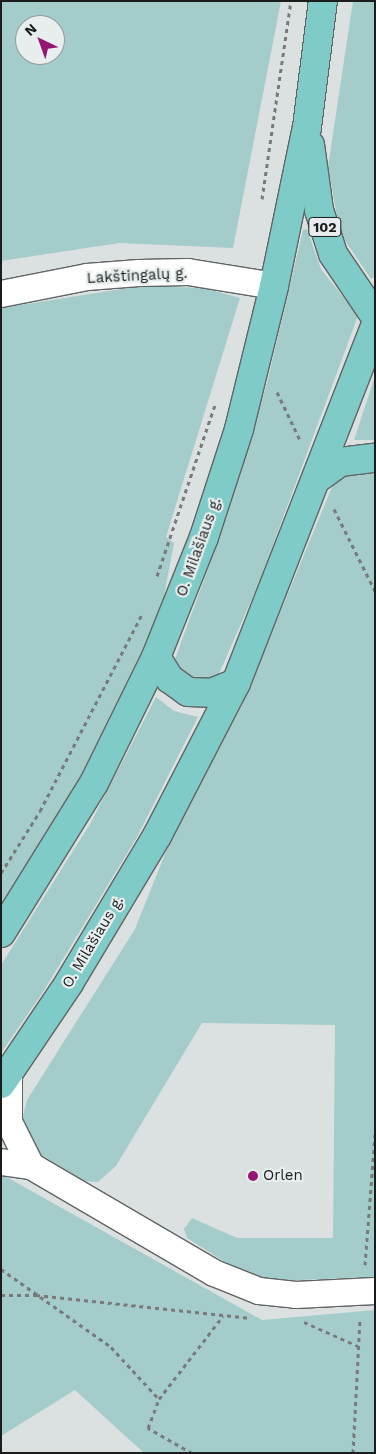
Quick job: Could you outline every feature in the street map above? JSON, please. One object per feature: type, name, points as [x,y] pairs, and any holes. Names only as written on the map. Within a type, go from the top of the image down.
[{"type":"main road","name":"102","points":[[323,1],[307,126],[319,210],[333,254],[375,316]]},
{"type":"main road","name":"O. Milašiaus g.","points":[[1,933],[94,783],[156,657],[204,537],[239,429],[274,286],[307,126]]},
{"type":"main road","name":"O. Milašiaus g.","points":[[5,1079],[157,836],[236,683],[318,478],[375,326]]},
{"type":"main road","points":[[318,478],[340,462],[375,458]]},
{"type":"main road","points":[[156,657],[170,679],[188,692],[210,693],[236,683]]},
{"type":"street","name":"Lakštingalų g.","points":[[1,294],[87,277],[139,273],[188,272],[274,286]]},
{"type":"street","points":[[5,1079],[9,1122],[31,1166]]},
{"type":"street","points":[[1,1162],[31,1166],[207,1268],[259,1291],[296,1295],[375,1291]]},
{"type":"path","points":[[262,204],[291,1]]},
{"type":"path","points":[[155,582],[218,393]]},
{"type":"path","points":[[1,872],[40,811],[145,607]]},
{"type":"path","points":[[1,1269],[110,1347],[159,1400]]},
{"type":"path","points":[[1,1295],[36,1294],[260,1319]]},
{"type":"path","points":[[192,1453],[148,1428],[159,1400],[223,1316]]},
{"type":"path","points":[[295,1321],[358,1346]]},
{"type":"shaded area","points":[[1,1],[281,1],[233,248],[119,243],[1,261]]},
{"type":"shaded area","points":[[353,1],[375,1],[375,276],[371,279],[340,233],[328,167]]},
{"type":"shaded area","points":[[307,229],[321,269],[358,316],[258,585],[218,676],[199,685],[183,678],[175,659],[222,531],[267,383],[303,230]]},
{"type":"shaded area","points":[[141,286],[204,288],[240,298],[166,537],[174,543],[161,612],[80,777],[1,906],[1,308]]},
{"type":"shaded area","points":[[375,376],[375,440],[354,440]]},
{"type":"shaded area","points":[[367,472],[375,475],[375,1277],[273,1281],[236,1269],[187,1238],[184,1229],[192,1218],[237,1238],[333,1238],[335,1025],[202,1023],[116,1166],[98,1182],[83,1181],[41,1155],[31,1145],[22,1120],[27,1100],[135,929],[169,844],[242,705],[334,482],[343,474]]},
{"type":"shaded area","points":[[156,697],[174,711],[198,717],[137,837],[43,992],[1,1053],[1,965],[90,824]]},
{"type":"shaded area","points":[[1,1174],[262,1320],[375,1310],[375,1453],[144,1453],[75,1390],[1,1436]]},
{"type":"place","name":"Orlen","points":[[253,1176]]}]
